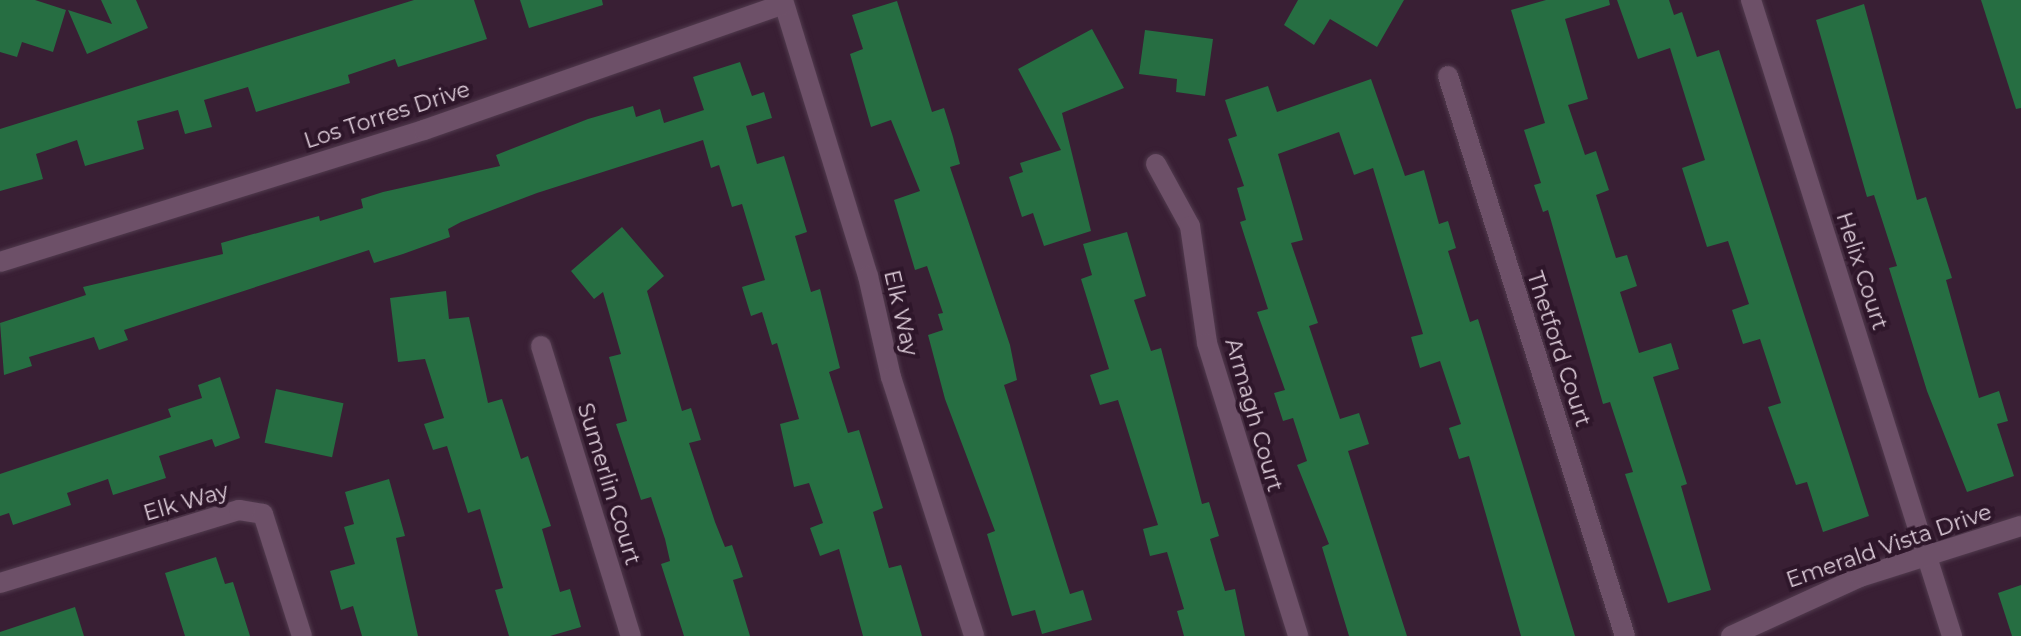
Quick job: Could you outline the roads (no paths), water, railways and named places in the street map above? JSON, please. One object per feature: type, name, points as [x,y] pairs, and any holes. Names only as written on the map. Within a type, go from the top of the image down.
[{"type":"street","name":"Helix Court","points":[[1751,0],[1952,636]]},
{"type":"street","name":"Los Torres Drive","points":[[0,262],[424,130],[784,2]]},
{"type":"street","name":"Elk Way","points":[[784,2],[974,636]]},
{"type":"street","name":"Thetford Court","points":[[1448,76],[1625,636]]},
{"type":"street","name":"Armagh Court","points":[[1156,164],[1190,226],[1207,343],[1298,636]]},
{"type":"street","name":"Sumerlin Court","points":[[541,346],[631,636]]},
{"type":"street","name":"Elk Way","points":[[0,583],[239,510],[263,514],[302,636]]},
{"type":"street","name":"Emerald Vista Drive","points":[[1731,636],[1789,606],[2021,526]]}]
